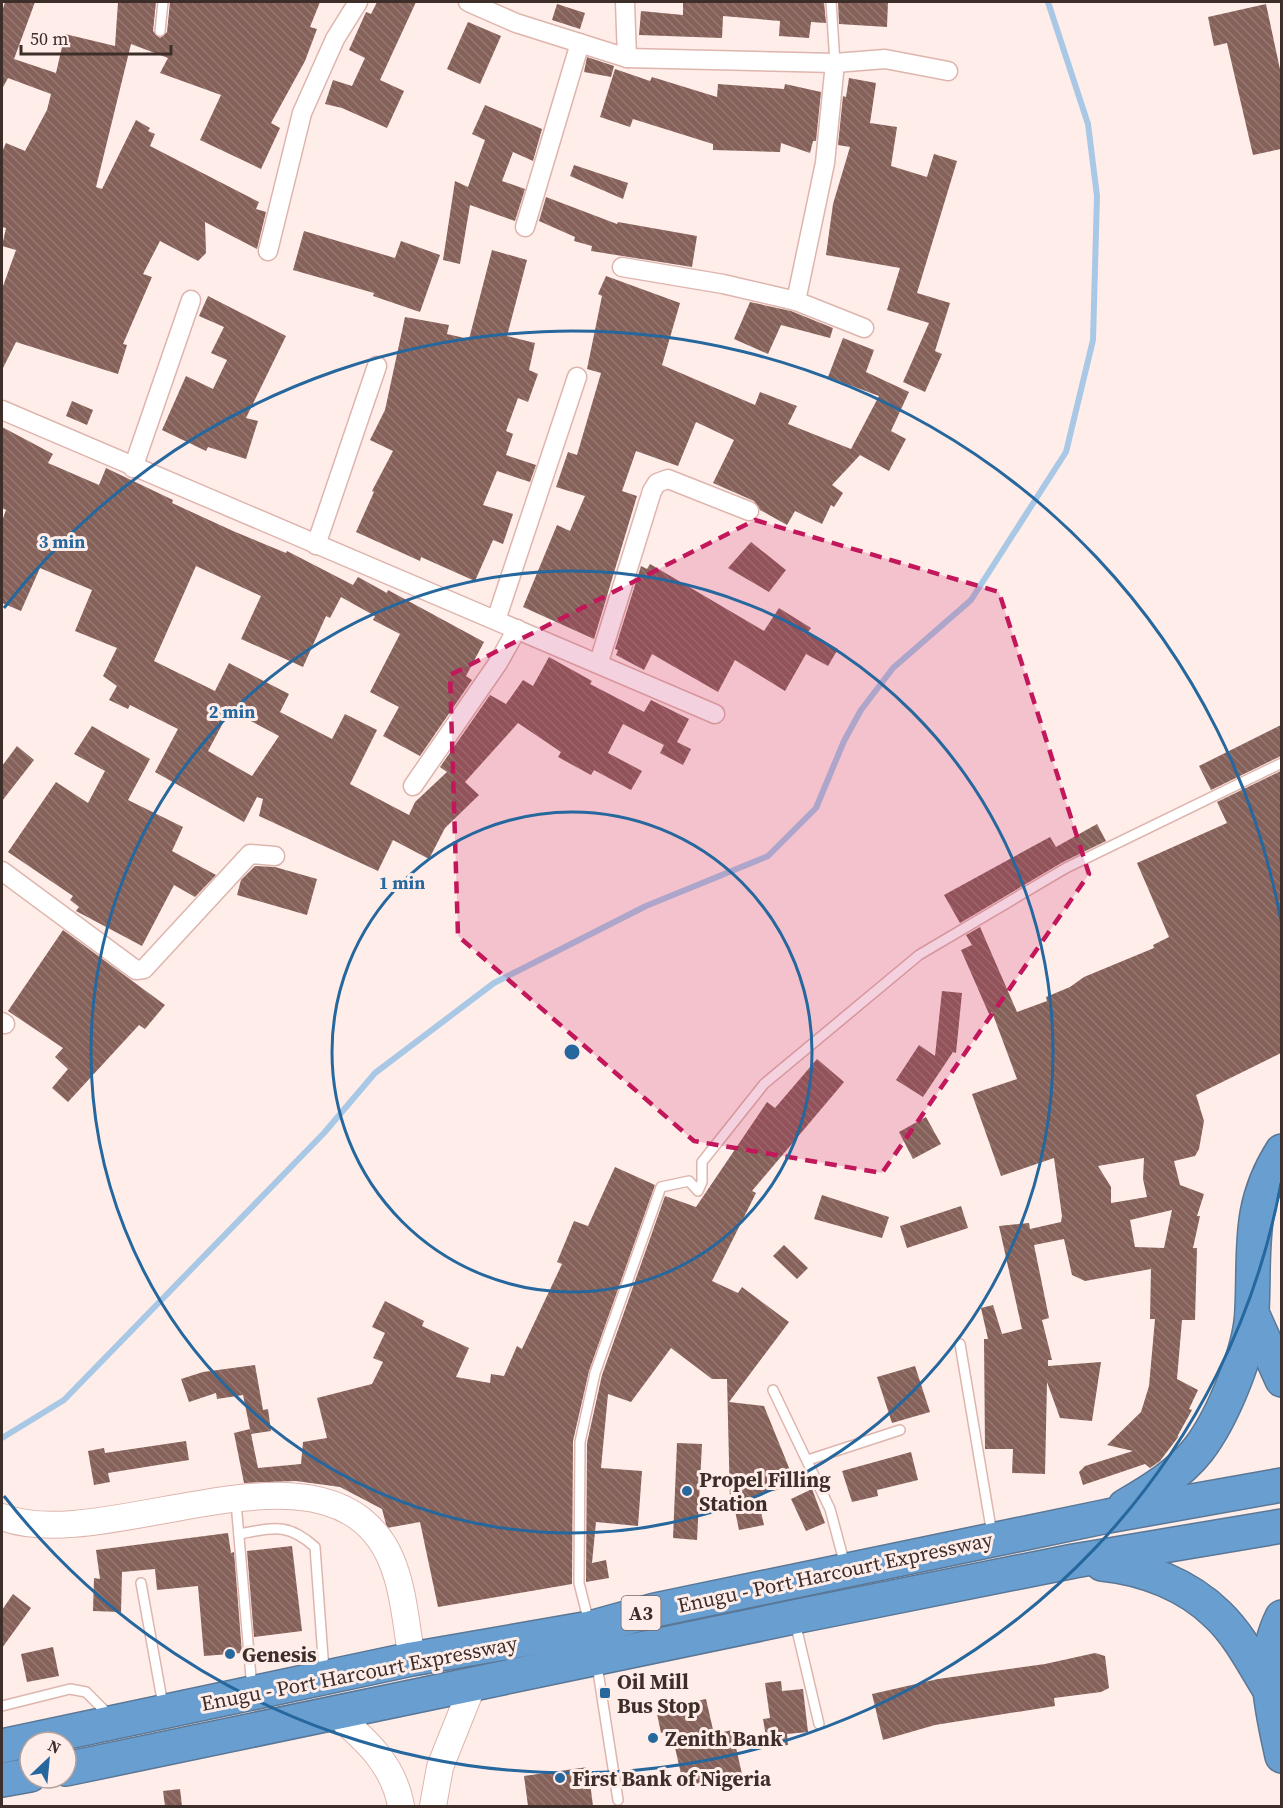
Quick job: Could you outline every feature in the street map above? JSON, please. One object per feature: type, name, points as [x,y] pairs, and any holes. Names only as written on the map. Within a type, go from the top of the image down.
[{"type":"highway","points":[[1108,1516],[1173,1474],[1197,1450],[1228,1397],[1241,1363],[1252,1313],[1252,1252],[1256,1206],[1272,1166],[1281,1151]]},
{"type":"highway","points":[[1252,1313],[1281,1380]]},
{"type":"highway","name":"Enugu - Port Harcourt Expressway","points":[[78,1767],[336,1714],[474,1682],[593,1642],[655,1610],[1108,1516],[1281,1485]]},
{"type":"highway","name":"Enugu - Port Harcourt Expressway","points":[[2,1746],[412,1659],[593,1642],[794,1617],[1074,1561],[1281,1526]]},
{"type":"highway","points":[[1074,1561],[1112,1564],[1142,1571],[1197,1597],[1219,1616],[1242,1645],[1268,1688]]},
{"type":"highway","points":[[1281,1617],[1269,1658],[1268,1688],[1281,1756]]},
{"type":"highway","points":[[2,1780],[18,1777]]},
{"type":"street","points":[[268,251],[303,113],[335,39],[358,2]]},
{"type":"street","points":[[468,2],[516,23],[627,58],[835,63],[885,59],[948,71]]},
{"type":"street","points":[[625,2],[627,58]]},
{"type":"street","points":[[525,227],[580,43]]},
{"type":"street","points":[[796,301],[825,163],[835,63]]},
{"type":"street","points":[[622,267],[723,284],[796,301],[864,328]]},
{"type":"street","points":[[133,468],[191,300]]},
{"type":"street","points":[[316,545],[377,366]]},
{"type":"street","points":[[496,620],[577,377]]},
{"type":"street","points":[[2,410],[133,468],[599,662],[715,714]]},
{"type":"street","points":[[599,662],[652,491],[657,483],[668,479],[748,511]]},
{"type":"street","points":[[413,786],[498,663],[517,629]]},
{"type":"street","points":[[2,871],[136,970],[144,969],[250,854],[274,856]]},
{"type":"street","points":[[2,1517],[16,1522],[70,1525],[236,1497],[299,1496],[328,1502],[352,1514],[378,1538],[398,1576],[412,1659]]},
{"type":"street","points":[[433,1806],[440,1767],[474,1682]]},
{"type":"street","points":[[336,1714],[369,1743],[392,1775],[401,1806]]},
{"type":"lane","points":[[160,31],[163,2]]},
{"type":"lane","points":[[831,2],[835,63]]},
{"type":"lane","points":[[618,1800],[593,1642],[579,1583],[580,1442],[595,1373],[661,1187],[681,1180],[689,1181],[698,1191],[702,1182],[702,1162],[764,1084],[919,955],[1066,868],[1281,763]]},
{"type":"lane","points":[[960,1344],[993,1539]]},
{"type":"lane","points":[[773,1390],[830,1509],[847,1570]]},
{"type":"lane","points":[[808,1460],[900,1430]]},
{"type":"lane","points":[[236,1497],[253,1693]]},
{"type":"lane","points":[[239,1534],[280,1527],[299,1533],[315,1547],[325,1678]]},
{"type":"lane","points":[[141,1583],[164,1713]]},
{"type":"lane","points":[[794,1617],[819,1724]]},
{"type":"lane","points":[[2,1706],[70,1689],[86,1692],[117,1723]]},
{"type":"highlighted area","points":[[755,520],[999,592],[1089,874],[882,1173],[694,1141],[458,936],[450,675]]},
{"type":"building","points":[[5,2],[35,2],[14,59],[56,73],[65,34],[115,46],[118,2],[156,2],[153,31],[160,38],[167,32],[170,2],[320,2],[310,27],[317,29],[305,61],[271,123],[280,128],[261,169],[200,140],[221,95],[160,73],[168,58],[131,44],[96,187],[102,189],[136,120],[150,128],[148,131],[155,134],[150,146],[259,202],[256,209],[266,212],[257,249],[205,222],[206,253],[198,261],[160,241],[143,274],[152,277],[123,344],[127,345],[118,374],[16,342],[2,370],[2,289],[16,250],[2,246],[6,228],[2,227],[2,152],[6,143],[25,151],[47,110],[51,94],[8,78],[2,89],[2,12]]},
{"type":"building","points":[[377,2],[416,2],[380,80],[404,91],[387,128],[342,108],[325,104],[333,80],[352,86],[365,58],[349,50],[366,12],[371,14]]},
{"type":"building","points":[[683,2],[824,2],[826,23],[811,22],[809,38],[779,36],[780,21],[723,16],[722,38],[639,35],[641,11],[683,15]]},
{"type":"building","points":[[838,2],[888,2],[887,27],[839,24]]},
{"type":"building","points":[[557,4],[585,13],[580,29],[552,20]]},
{"type":"building","points":[[1266,4],[1281,74],[1281,149],[1253,155],[1227,43],[1214,46],[1208,17]]},
{"type":"building","points":[[468,22],[501,36],[480,84],[447,69]]},
{"type":"building","points":[[587,57],[614,66],[611,77],[584,72]]},
{"type":"building","points":[[615,69],[650,81],[652,77],[717,97],[718,84],[784,89],[785,84],[821,92],[816,141],[813,141],[810,153],[781,143],[780,152],[713,150],[713,144],[633,119],[630,127],[600,117]]},
{"type":"building","points":[[849,78],[876,83],[870,123],[897,127],[891,166],[927,177],[934,154],[957,161],[917,293],[950,303],[935,351],[942,354],[925,392],[903,382],[929,323],[887,310],[900,268],[826,255],[833,204],[850,147],[838,145],[843,96],[846,97]]},
{"type":"building","points":[[485,105],[542,129],[533,161],[513,152],[502,181],[525,189],[515,221],[470,205],[460,264],[443,260],[455,181],[468,187],[485,140],[472,134]]},
{"type":"building","points":[[574,165],[628,183],[623,199],[570,176]]},
{"type":"building","points":[[546,197],[617,224],[618,222],[697,236],[692,267],[591,251],[592,246],[574,241],[575,237],[539,221]]},
{"type":"building","points":[[304,231],[395,258],[401,241],[440,255],[420,312],[373,296],[374,293],[293,270]]},
{"type":"building","points":[[492,250],[527,260],[507,336],[535,343],[529,370],[538,374],[528,402],[518,398],[506,431],[513,434],[506,455],[536,465],[530,482],[497,471],[483,505],[513,514],[503,544],[493,540],[475,581],[421,557],[420,561],[356,532],[374,492],[372,491],[393,451],[370,440],[385,410],[405,317],[449,325],[447,334],[469,339]]},
{"type":"building","points":[[606,276],[680,303],[662,365],[755,405],[760,392],[797,406],[788,424],[851,449],[879,396],[828,377],[843,338],[874,350],[866,372],[909,392],[891,431],[906,439],[889,471],[860,455],[832,485],[843,493],[834,507],[831,505],[822,524],[795,511],[787,525],[760,510],[754,501],[713,483],[734,440],[696,422],[678,466],[636,451],[622,491],[637,496],[594,639],[523,607],[557,525],[570,531],[585,496],[556,487],[568,452],[577,455],[601,373],[587,369],[602,296],[598,294]]},
{"type":"building","points":[[208,296],[286,336],[246,418],[258,421],[246,459],[208,447],[206,451],[162,430],[186,376],[213,389],[227,360],[211,353],[224,327],[199,316]]},
{"type":"building","points":[[750,302],[791,311],[833,328],[830,338],[781,325],[768,354],[734,339]]},
{"type":"building","points":[[72,401],[93,410],[87,425],[66,416]]},
{"type":"building","points":[[2,427],[53,454],[48,463],[99,485],[106,468],[173,500],[172,503],[233,531],[286,553],[287,551],[353,585],[358,577],[387,593],[388,590],[484,642],[466,676],[472,680],[420,756],[383,736],[399,707],[370,692],[400,634],[373,620],[375,616],[341,597],[330,618],[326,616],[303,667],[241,639],[261,596],[196,566],[154,661],[215,691],[229,663],[289,694],[280,712],[332,739],[345,714],[377,730],[350,784],[409,815],[415,802],[447,772],[440,767],[490,695],[506,704],[523,680],[533,686],[549,657],[592,681],[590,684],[644,712],[651,700],[689,719],[677,742],[691,749],[683,765],[660,753],[664,745],[623,724],[608,753],[642,771],[631,790],[594,770],[591,775],[558,757],[561,752],[518,723],[465,782],[479,795],[445,828],[429,859],[393,840],[378,871],[259,816],[263,799],[257,797],[244,822],[155,772],[178,729],[130,705],[128,709],[109,700],[117,686],[103,676],[117,648],[75,631],[92,590],[40,568],[21,611],[2,603],[2,521],[6,510],[2,508]],"holes":[[[230,710],[279,736],[252,776],[208,751]]]},
{"type":"building","points":[[751,542],[786,570],[769,592],[728,568]]},
{"type":"building","points":[[650,564],[764,631],[779,608],[811,628],[808,632],[838,649],[828,666],[806,654],[785,691],[735,660],[718,692],[652,654],[644,670],[616,655],[618,650],[615,649],[641,566],[647,569]]},
{"type":"building","points":[[1281,725],[1281,756],[1211,790],[1199,766]]},
{"type":"building","points":[[92,726],[150,759],[128,800],[183,827],[172,851],[216,875],[195,897],[174,885],[142,946],[76,911],[79,907],[70,900],[73,896],[8,852],[56,782],[88,803],[105,771],[74,754]]},
{"type":"building","points":[[17,746],[34,760],[2,801],[2,766]]},
{"type":"building","points":[[1281,771],[1281,1053],[1196,1095],[1204,1121],[1199,1149],[1195,1156],[1174,1161],[1180,1185],[1204,1194],[1197,1216],[1200,1216],[1193,1248],[1197,1248],[1195,1320],[1182,1320],[1177,1379],[1198,1390],[1189,1409],[1192,1410],[1177,1437],[1179,1436],[1160,1461],[1150,1468],[1145,1464],[1083,1485],[1079,1472],[1085,1466],[1133,1451],[1107,1445],[1141,1412],[1149,1386],[1155,1319],[1150,1319],[1151,1269],[1085,1281],[1072,1275],[1064,1239],[1034,1245],[1049,1318],[1042,1320],[1052,1360],[1048,1360],[1048,1366],[1101,1362],[1092,1421],[1060,1418],[1047,1382],[1045,1474],[1012,1473],[1013,1449],[985,1449],[984,1339],[988,1339],[981,1308],[993,1305],[1002,1334],[1022,1329],[999,1226],[1029,1223],[1030,1229],[1061,1222],[1062,1216],[1054,1158],[1001,1176],[972,1094],[1017,1079],[992,1012],[989,1014],[961,950],[972,945],[966,935],[980,927],[1017,1012],[1047,1001],[1046,997],[1070,987],[1084,977],[1154,948],[1153,945],[1169,937],[1137,863],[1227,823],[1217,802]],"holes":[[[1144,1158],[1143,1179],[1147,1197],[1111,1203],[1111,1187],[1098,1166]],[[1172,1210],[1164,1248],[1135,1247],[1130,1220]]]},
{"type":"building","points":[[1097,824],[1106,841],[1063,862],[960,923],[944,895],[1050,837],[1056,847]]},
{"type":"building","points":[[255,866],[275,867],[317,879],[307,915],[237,895],[241,880]]},
{"type":"building","points":[[63,930],[165,1005],[145,1029],[139,1025],[68,1102],[52,1088],[68,1069],[55,1057],[63,1048],[8,1011]]},
{"type":"building","points":[[942,991],[962,993],[956,1053],[953,1052],[923,1097],[896,1080],[919,1045],[935,1056]]},
{"type":"building","points":[[817,1059],[844,1082],[752,1191],[756,1193],[712,1281],[738,1293],[742,1287],[789,1322],[729,1402],[764,1406],[796,1485],[757,1495],[764,1525],[739,1530],[733,1501],[730,1502],[727,1379],[712,1379],[671,1348],[631,1402],[608,1394],[601,1468],[642,1471],[638,1526],[596,1522],[592,1563],[606,1560],[609,1578],[586,1582],[587,1443],[602,1375],[665,1196],[696,1207],[767,1102],[775,1108]]},
{"type":"building","points":[[926,1117],[941,1144],[913,1159],[899,1132]]},
{"type":"building","points":[[615,1167],[655,1185],[589,1371],[573,1441],[572,1584],[438,1607],[420,1522],[387,1528],[382,1509],[340,1487],[296,1481],[244,1483],[234,1433],[250,1429],[258,1468],[301,1464],[303,1442],[327,1438],[317,1398],[372,1384],[383,1362],[373,1358],[385,1333],[372,1327],[385,1301],[424,1321],[422,1326],[469,1348],[456,1377],[490,1383],[491,1374],[504,1376],[517,1346],[522,1349],[562,1264],[557,1262],[574,1221],[588,1226]]},
{"type":"building","points":[[822,1195],[889,1217],[882,1238],[814,1219]]},
{"type":"building","points":[[961,1206],[968,1228],[907,1248],[900,1226]]},
{"type":"building","points":[[784,1245],[808,1268],[797,1279],[773,1256]]},
{"type":"building","points":[[255,1365],[263,1410],[268,1409],[271,1431],[251,1434],[243,1395],[217,1399],[216,1393],[189,1402],[181,1379],[203,1372]]},
{"type":"building","points":[[915,1366],[930,1412],[892,1423],[877,1377]]},
{"type":"building","points":[[186,1441],[189,1460],[108,1473],[110,1482],[94,1485],[88,1451],[104,1448],[105,1453]]},
{"type":"building","name":"Propel Filling Station","points":[[677,1443],[702,1444],[697,1540],[673,1538]]},
{"type":"building","points":[[911,1452],[918,1480],[877,1490],[878,1496],[852,1502],[842,1471]]},
{"type":"building","points":[[812,1489],[825,1523],[806,1531],[791,1499]]},
{"type":"building","points":[[228,1533],[231,1553],[234,1552],[242,1653],[204,1656],[198,1586],[157,1590],[155,1569],[122,1572],[121,1612],[93,1611],[94,1578],[100,1579],[96,1550]]},
{"type":"building","points":[[292,1546],[302,1631],[254,1637],[247,1551]]},
{"type":"building","points":[[13,1594],[31,1608],[2,1648],[2,1610]]},
{"type":"building","points":[[53,1647],[59,1676],[27,1682],[21,1654]]},
{"type":"building","points":[[1095,1653],[1105,1656],[1109,1688],[1101,1692],[1054,1698],[1055,1706],[935,1725],[883,1740],[872,1694],[938,1679],[1045,1664]]},
{"type":"building","points":[[781,1681],[782,1691],[803,1689],[808,1732],[787,1734],[788,1745],[768,1748],[763,1719],[770,1718],[765,1683]]},
{"type":"building","points":[[706,1699],[714,1734],[732,1730],[742,1774],[684,1787],[671,1730],[661,1733],[656,1709]]},
{"type":"building","points":[[588,1767],[593,1806],[528,1806],[524,1776]]},
{"type":"building","points":[[180,1789],[182,1806],[165,1806],[163,1791]]},
{"type":"waterway","points":[[2,1438],[64,1400],[324,1133],[375,1073],[494,983],[646,906],[768,856],[816,808],[844,741],[861,710],[893,668],[971,600],[1066,452],[1093,340],[1097,196],[1088,124],[1048,2]]},
{"type":"place","name":"Propel Filling Station","points":[[687,1491]]},
{"type":"place","name":"Genesis","points":[[230,1654]]},
{"type":"place","name":"Oil Mill Bus Stop","points":[[605,1693]]},
{"type":"place","name":"Zenith Bank","points":[[653,1738]]},
{"type":"place","name":"First Bank of Nigeria","points":[[560,1778]]}]
